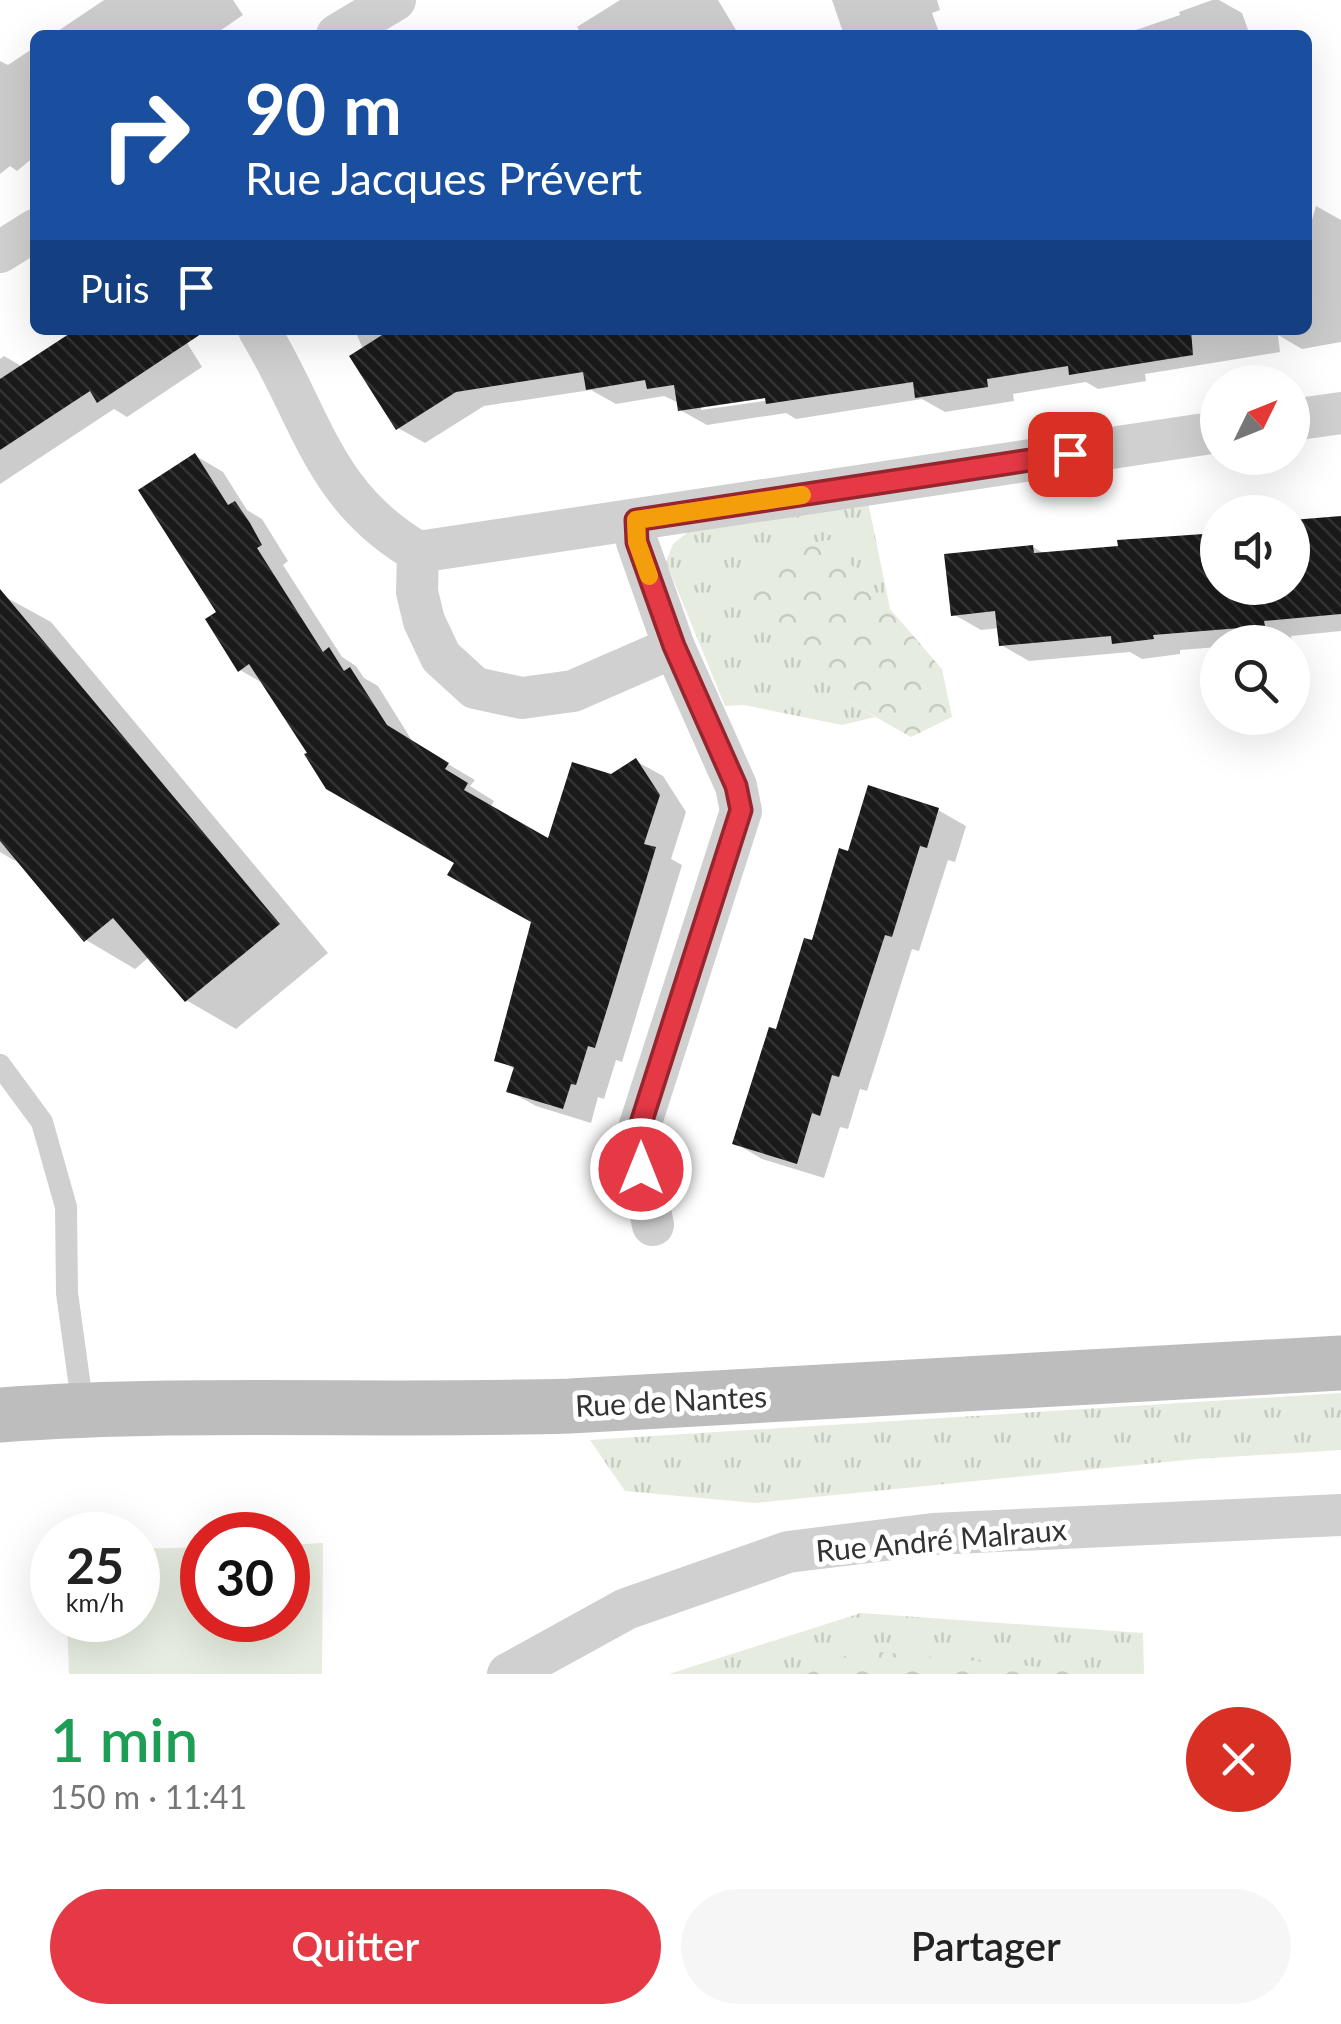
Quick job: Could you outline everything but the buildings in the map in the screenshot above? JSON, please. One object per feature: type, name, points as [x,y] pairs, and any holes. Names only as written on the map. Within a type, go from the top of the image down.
[{"type":"main road","name":"Rue de Nantes","points":[[0,1415],[83,1409],[460,1410],[570,1406],[1341,1362]]},
{"type":"street","points":[[345,30],[395,0]]},
{"type":"street","points":[[0,252],[30,233]]},
{"type":"street","points":[[262,335],[310,435],[337,478],[364,513],[393,538],[418,552],[1200,435]]},
{"type":"street","points":[[1310,417],[1341,413]]},
{"type":"street","points":[[636,520],[637,542],[674,646],[736,786],[741,810],[635,1142],[653,1225]]},
{"type":"street","points":[[418,552],[417,592],[424,621],[441,657],[475,688],[522,698],[572,691],[674,646]]},
{"type":"street","name":"Rue André Malraux","points":[[508,1674],[626,1609],[788,1552],[933,1534],[1341,1515]]},
{"type":"lane","points":[[0,1065],[42,1122],[66,1207],[67,1293],[83,1409]]},
{"type":"green space","points":[[868,502],[890,609],[829,541],[842,698],[875,717],[842,725],[744,705],[725,706],[666,562],[673,544],[688,532]]},
{"type":"green space","points":[[830,540],[942,669],[952,717],[911,737],[842,698],[769,630],[749,592],[763,567],[780,552]]},
{"type":"green space","points":[[1341,1393],[1341,1450],[1196,1459],[755,1503],[625,1491],[590,1440]]},
{"type":"green space","points":[[323,1543],[322,1674],[69,1674],[68,1642],[160,1642],[160,1548],[180,1548],[180,1642],[310,1642],[310,1544]]},
{"type":"green space","points":[[861,1613],[1143,1633],[1144,1674],[669,1674]]},
{"type":"green space","points":[[858,1650],[1092,1672],[1098,1674],[807,1674]]},
{"type":"slow traffic","points":[[649,576],[637,542],[636,520],[802,495]]},
{"type":"route","points":[[641,1169],[635,1142],[741,810],[736,786],[674,646],[637,542],[636,520],[1070,454]]}]
